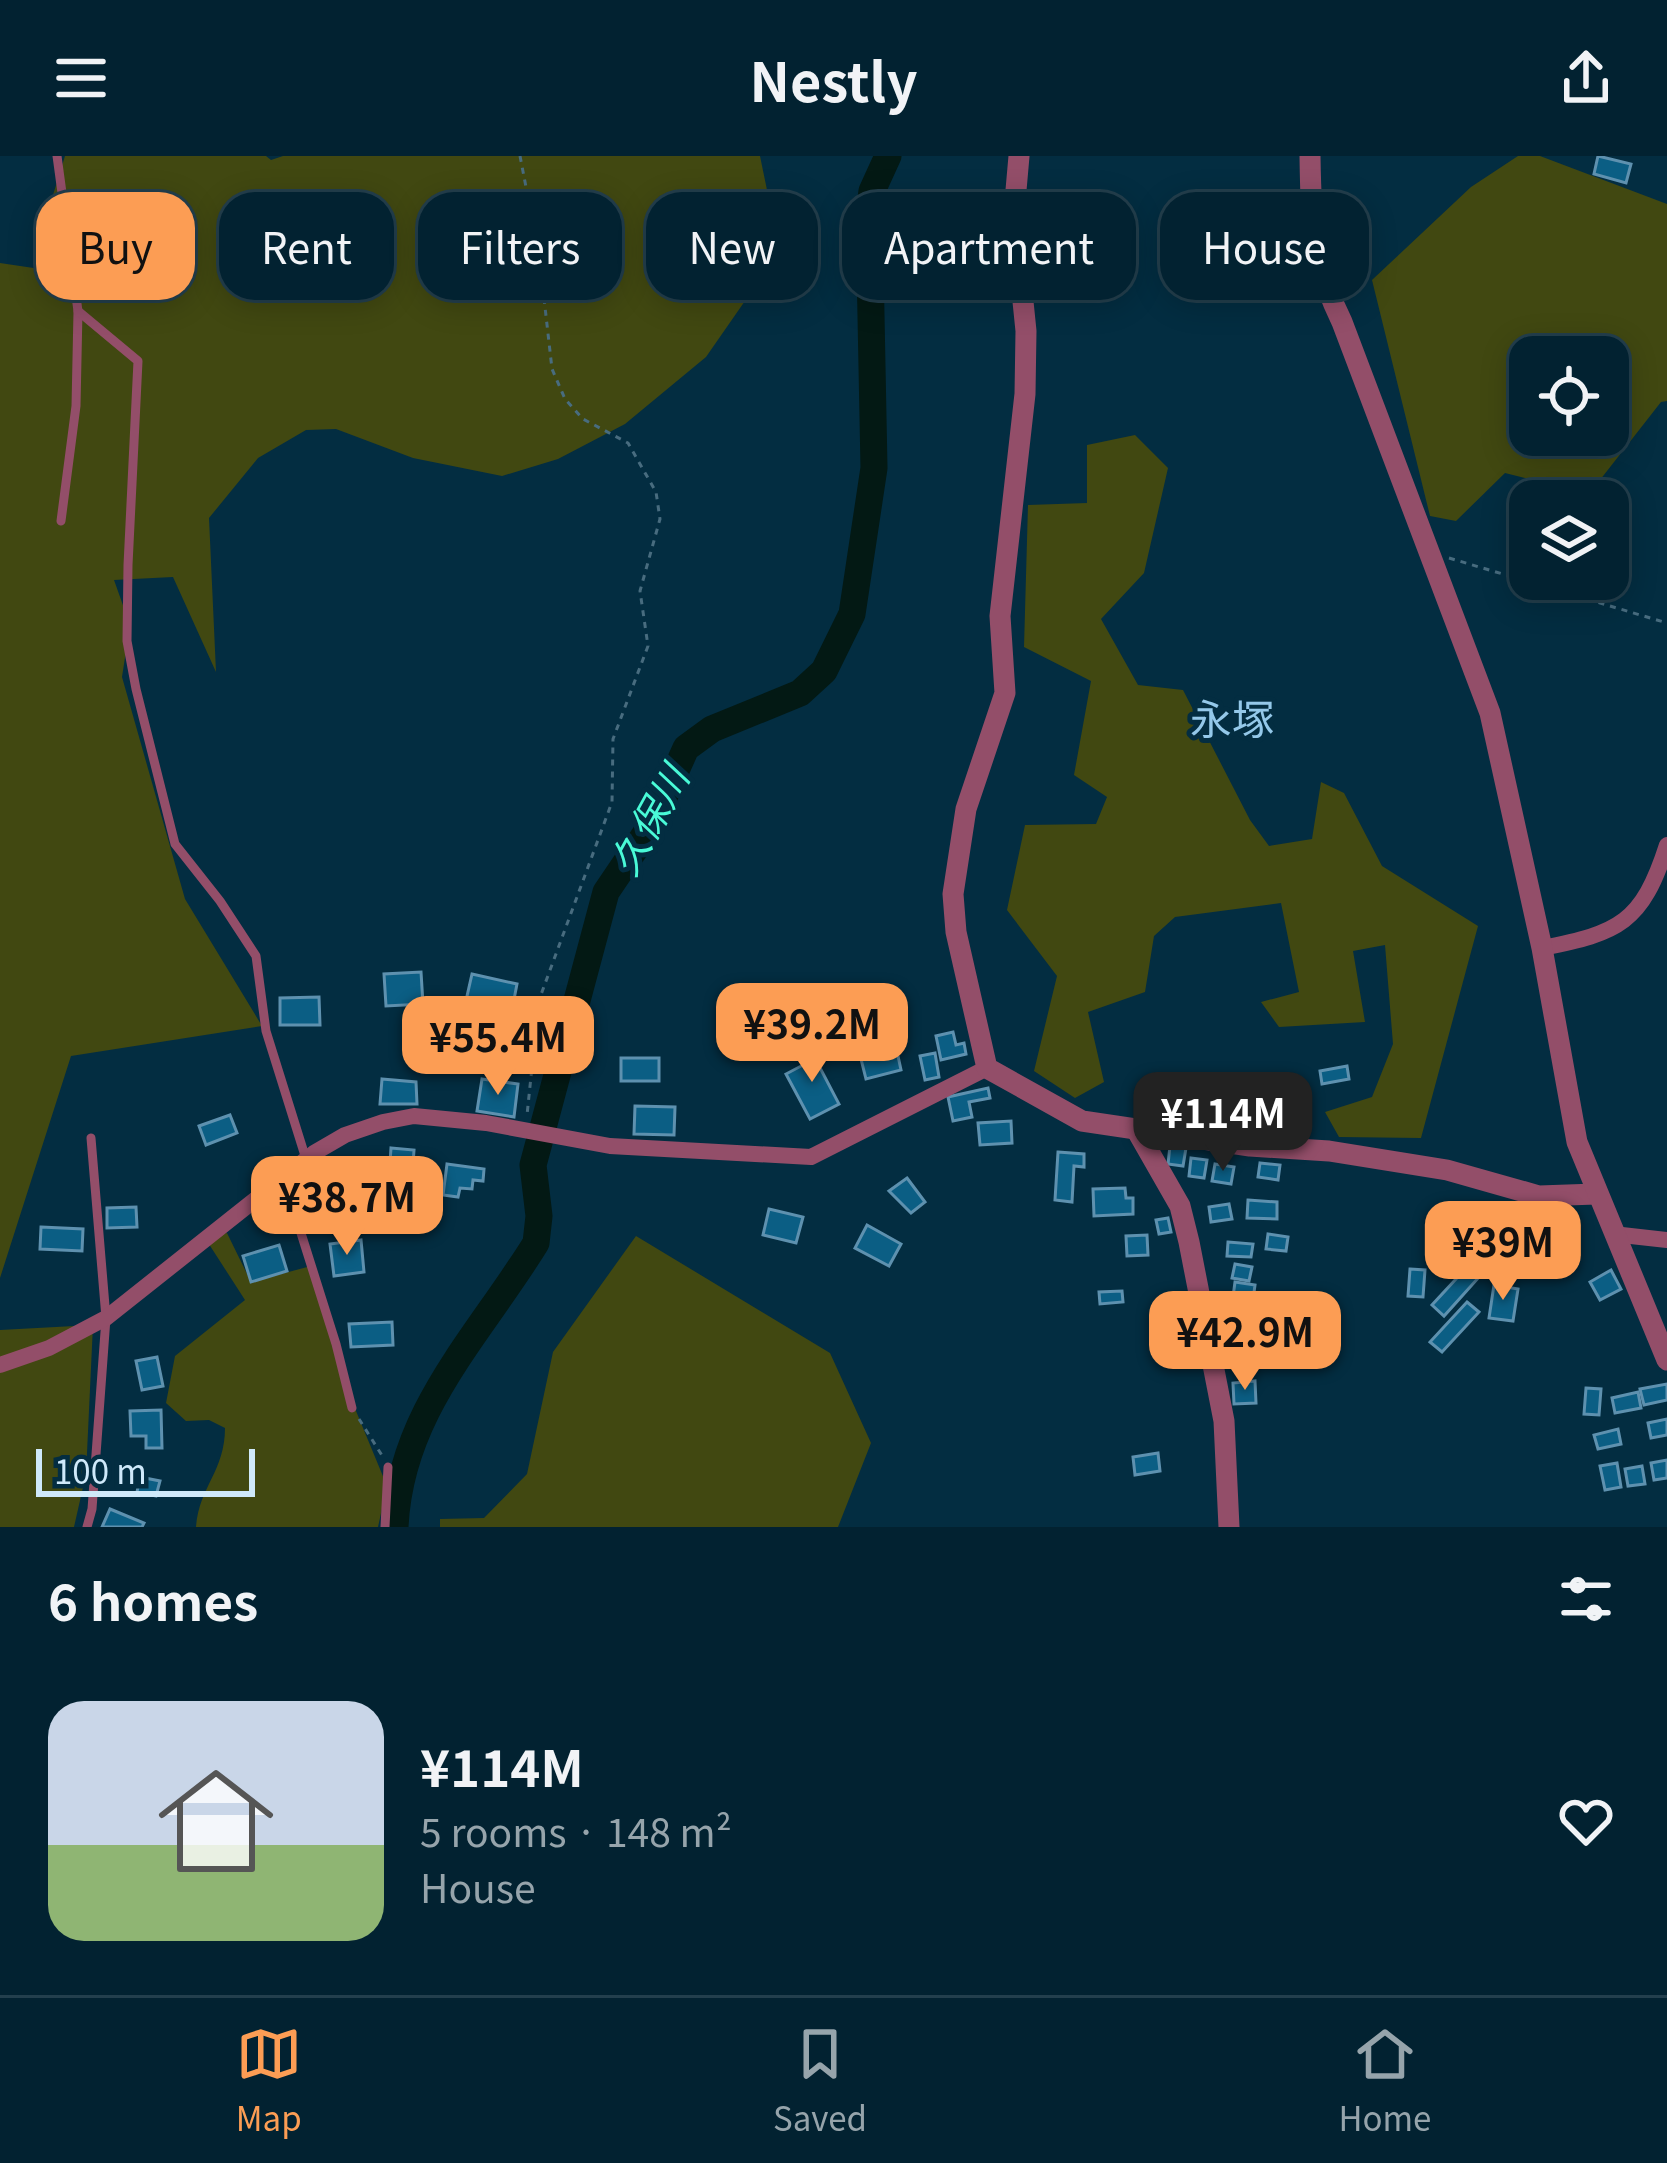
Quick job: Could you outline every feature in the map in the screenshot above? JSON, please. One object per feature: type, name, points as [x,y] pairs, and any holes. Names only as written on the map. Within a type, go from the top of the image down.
[{"type":"street","points":[[1019,156],[1013,213],[1026,331],[1025,394],[1000,616],[1005,692],[966,809],[953,894],[960,952],[987,1068],[1082,1121],[1447,1170],[1539,1196],[1595,1194]]},
{"type":"street","points":[[1310,156],[1311,232],[1326,291],[1490,712],[1543,949],[1577,1142],[1667,1360]]},
{"type":"street","points":[[1543,949],[1599,937],[1626,920],[1661,885],[1667,845]]},
{"type":"street","points":[[0,1366],[49,1348],[106,1318],[305,1159],[345,1135],[383,1122],[414,1117],[526,1129],[610,1146],[811,1157],[987,1068]]},
{"type":"street","points":[[1136,1129],[1180,1205],[1189,1242],[1224,1420],[1229,1527]]},
{"type":"street","points":[[1613,1234],[1667,1240]]},
{"type":"lane","points":[[57,156],[78,311],[76,406],[61,521]]},
{"type":"lane","points":[[78,311],[138,361],[128,566],[128,641],[136,689],[175,844],[256,956],[266,1031],[305,1159]]},
{"type":"lane","points":[[88,1527],[106,1318],[91,1138]]},
{"type":"lane","points":[[283,1176],[337,1344],[352,1408]]},
{"type":"lane","points":[[385,1527],[388,1466]]},
{"type":"path","points":[[520,156],[539,254],[552,369],[565,399],[583,419],[628,443],[656,492],[660,519],[640,591],[648,646],[613,739],[612,802],[538,1000],[526,1129]]},
{"type":"path","points":[[1430,552],[1667,623]]},
{"type":"path","points":[[352,1408],[388,1466]]},
{"type":"green space","points":[[65,156],[266,156],[271,160],[283,156],[760,156],[767,192],[646,192],[646,300],[746,300],[706,357],[625,424],[558,459],[502,476],[413,458],[336,429],[306,430],[258,458],[209,518],[216,672],[173,577],[114,580],[130,625],[122,677],[185,899],[262,1026],[71,1056],[0,1278],[0,263],[36,268],[36,300],[195,300],[195,192],[54,192]]},
{"type":"green space","points":[[1518,156],[1540,156],[1667,204],[1667,401],[1661,402],[1629,443],[1629,336],[1509,336],[1509,456],[1619,456],[1600,480],[1533,480],[1505,473],[1456,521],[1430,516],[1372,280],[1471,187]]},
{"type":"green space","points":[[1135,435],[1168,468],[1144,573],[1101,619],[1138,685],[1183,690],[1250,820],[1269,846],[1312,839],[1321,782],[1344,793],[1382,866],[1478,926],[1421,1138],[1339,1137],[1325,1112],[1372,1097],[1393,1044],[1385,945],[1353,951],[1365,1022],[1279,1027],[1261,1002],[1299,992],[1281,903],[1175,917],[1154,936],[1145,992],[1088,1012],[1104,1082],[1075,1098],[1034,1071],[1057,976],[1007,910],[1025,825],[1096,824],[1107,797],[1074,775],[1091,681],[1024,647],[1028,505],[1087,503],[1087,445]]},
{"type":"green space","points":[[227,1233],[251,1282],[311,1266],[349,1394],[387,1486],[378,1527],[196,1527],[221,1456],[225,1428],[209,1420],[186,1421],[166,1403],[175,1356],[245,1300],[205,1238]]},
{"type":"green space","points":[[636,1236],[830,1353],[871,1443],[838,1527],[440,1527],[440,1519],[484,1518],[527,1474],[553,1352]]},
{"type":"green space","points":[[93,1325],[86,1474],[74,1527],[0,1527],[0,1330]]},
{"type":"building","points":[[1598,156],[1631,164],[1626,183],[1594,174]]},
{"type":"building","points":[[421,972],[423,1004],[386,1006],[384,974]]},
{"type":"building","points":[[472,974],[517,984],[511,1015],[465,1005]]},
{"type":"building","points":[[319,997],[320,1025],[280,1025],[280,998]]},
{"type":"building","points":[[953,1032],[956,1045],[964,1043],[966,1054],[941,1060],[936,1036]]},
{"type":"building","points":[[895,1042],[901,1070],[866,1079],[859,1051]]},
{"type":"building","points":[[807,1043],[839,1104],[810,1119],[786,1074],[805,1064],[797,1049]]},
{"type":"building","points":[[935,1053],[939,1077],[925,1080],[920,1056]]},
{"type":"building","points":[[621,1058],[659,1058],[659,1081],[621,1081]]},
{"type":"building","points":[[1347,1066],[1349,1079],[1322,1084],[1320,1071]]},
{"type":"building","points":[[382,1079],[416,1082],[417,1104],[380,1104]]},
{"type":"building","points":[[482,1079],[518,1084],[514,1117],[477,1111]]},
{"type":"building","points":[[988,1088],[990,1098],[969,1102],[972,1117],[953,1121],[948,1097]]},
{"type":"building","points":[[1137,1097],[1168,1099],[1167,1118],[1136,1116]]},
{"type":"building","points":[[635,1106],[675,1107],[674,1135],[634,1134]]},
{"type":"building","points":[[230,1115],[237,1133],[206,1145],[199,1126]]},
{"type":"building","points":[[1259,1116],[1285,1116],[1285,1138],[1259,1139]]},
{"type":"building","points":[[1011,1121],[1012,1143],[980,1145],[978,1123]]},
{"type":"building","points":[[1170,1146],[1186,1148],[1183,1166],[1168,1164]]},
{"type":"building","points":[[391,1148],[414,1150],[412,1178],[389,1177]]},
{"type":"building","points":[[1058,1152],[1084,1154],[1084,1167],[1074,1166],[1072,1202],[1055,1200]]},
{"type":"building","points":[[1191,1158],[1207,1160],[1204,1178],[1189,1176]]},
{"type":"building","points":[[1260,1163],[1280,1165],[1278,1180],[1258,1177]]},
{"type":"building","points":[[447,1164],[484,1169],[483,1181],[473,1180],[472,1189],[460,1188],[458,1197],[443,1195]]},
{"type":"building","points":[[1215,1164],[1234,1167],[1231,1184],[1212,1181]]},
{"type":"building","points":[[907,1178],[925,1202],[911,1213],[889,1191]]},
{"type":"building","points":[[1125,1188],[1126,1198],[1133,1198],[1133,1214],[1094,1216],[1093,1189]]},
{"type":"building","points":[[1248,1200],[1277,1202],[1277,1219],[1247,1218]]},
{"type":"building","points":[[1518,1203],[1533,1204],[1531,1231],[1516,1230]]},
{"type":"building","points":[[1229,1204],[1232,1219],[1211,1222],[1209,1207]]},
{"type":"building","points":[[136,1207],[137,1227],[107,1228],[107,1208]]},
{"type":"building","points":[[1441,1208],[1479,1213],[1475,1237],[1451,1227],[1450,1237],[1438,1235]]},
{"type":"building","points":[[769,1209],[803,1217],[796,1243],[763,1235]]},
{"type":"building","points":[[1168,1218],[1171,1232],[1159,1234],[1156,1220]]},
{"type":"building","points":[[867,1225],[901,1244],[889,1266],[855,1248]]},
{"type":"building","points":[[41,1227],[83,1229],[82,1251],[40,1249]]},
{"type":"building","points":[[1268,1234],[1288,1237],[1286,1251],[1266,1249]]},
{"type":"building","points":[[1147,1235],[1148,1255],[1127,1256],[1126,1236]]},
{"type":"building","points":[[1532,1235],[1562,1235],[1563,1259],[1546,1258],[1545,1268],[1524,1269],[1522,1255],[1534,1254]]},
{"type":"building","points":[[361,1240],[364,1272],[334,1276],[330,1244]]},
{"type":"building","points":[[1228,1242],[1253,1244],[1251,1257],[1227,1256]]},
{"type":"building","points":[[279,1245],[287,1271],[251,1282],[243,1256]]},
{"type":"building","points":[[1235,1264],[1252,1267],[1249,1281],[1232,1278]]},
{"type":"building","points":[[1468,1266],[1480,1276],[1444,1316],[1432,1305]]},
{"type":"building","points":[[1410,1269],[1425,1270],[1423,1297],[1408,1296]]},
{"type":"building","points":[[1611,1270],[1621,1289],[1600,1300],[1590,1282]]},
{"type":"building","points":[[1235,1282],[1255,1285],[1253,1300],[1233,1297]]},
{"type":"building","points":[[1494,1285],[1518,1289],[1513,1321],[1489,1318]]},
{"type":"building","points":[[1122,1291],[1123,1302],[1100,1304],[1099,1292]]},
{"type":"building","points":[[1229,1300],[1249,1303],[1247,1317],[1228,1315]]},
{"type":"building","points":[[1467,1302],[1479,1312],[1442,1352],[1430,1342]]},
{"type":"building","points":[[392,1322],[393,1345],[351,1347],[349,1324]]},
{"type":"building","points":[[157,1357],[163,1386],[142,1390],[136,1361]]},
{"type":"building","points":[[1255,1381],[1256,1403],[1234,1404],[1233,1383]]},
{"type":"building","points":[[1667,1384],[1667,1400],[1644,1405],[1640,1389]]},
{"type":"building","points":[[1586,1388],[1601,1389],[1599,1415],[1584,1414]]},
{"type":"building","points":[[1638,1392],[1641,1408],[1615,1413],[1612,1398]]},
{"type":"building","points":[[161,1410],[162,1448],[146,1448],[146,1436],[131,1436],[130,1411]]},
{"type":"building","points":[[1667,1419],[1667,1435],[1651,1438],[1648,1423]]},
{"type":"building","points":[[1618,1429],[1621,1444],[1598,1449],[1594,1435]]},
{"type":"building","points":[[1158,1453],[1160,1471],[1135,1475],[1133,1457]]},
{"type":"building","points":[[1667,1460],[1667,1478],[1654,1480],[1651,1463]]},
{"type":"building","points":[[1617,1463],[1621,1487],[1605,1490],[1600,1466]]},
{"type":"building","points":[[1642,1466],[1645,1484],[1628,1486],[1625,1469]]},
{"type":"building","points":[[140,1477],[160,1481],[156,1496],[137,1492]]},
{"type":"building","points":[[110,1509],[144,1523],[142,1527],[102,1527]]},
{"type":"waterway","name":"久保川","points":[[395,1527],[400,1486],[427,1411],[536,1243],[539,1216],[533,1165],[606,892],[652,824],[686,748],[712,729],[800,693],[824,671],[852,614],[874,468],[869,214],[872,191],[888,156]]},
{"type":"district","name":"永塚","points":[[1232,716]]}]
